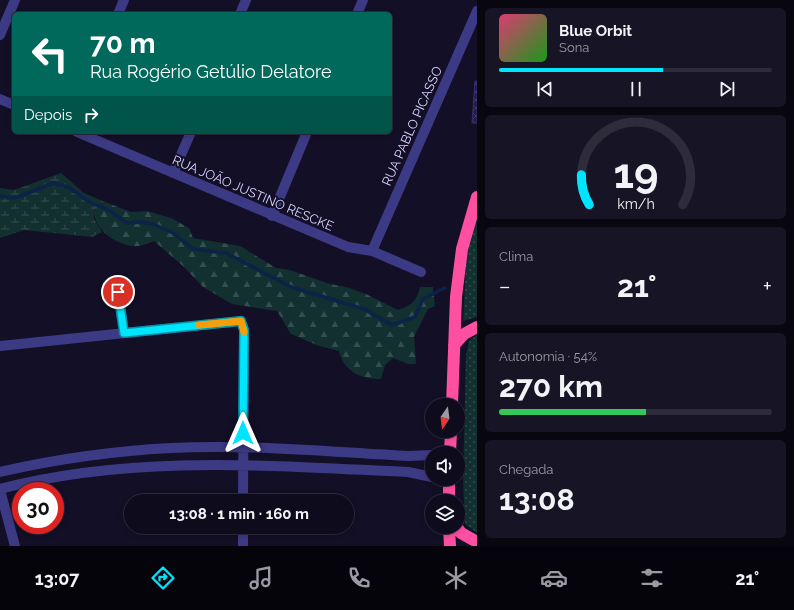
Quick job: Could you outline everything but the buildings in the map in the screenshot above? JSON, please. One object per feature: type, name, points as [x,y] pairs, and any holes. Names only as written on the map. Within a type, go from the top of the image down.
[{"type":"highway","points":[[452,398],[456,297],[462,249],[477,196]]},
{"type":"highway","points":[[454,345],[464,334],[477,327]]},
{"type":"highway","points":[[449,534],[450,546]]},
{"type":"highway","points":[[463,534],[477,542]]},
{"type":"street","points":[[0,35],[15,0]]},
{"type":"street","points":[[119,12],[124,0]]},
{"type":"street","points":[[241,12],[246,0]]},
{"type":"street","points":[[358,12],[363,0]]},
{"type":"street","name":"RUA PABLO PICASSO","points":[[372,251],[477,11]]},
{"type":"street","points":[[0,99],[12,104]]},
{"type":"street","name":"RUA JOÃO JUSTINO RESCKE","points":[[82,134],[348,247],[372,251],[422,272]]},
{"type":"street","points":[[173,173],[190,134]]},
{"type":"street","points":[[272,216],[306,134]]},
{"type":"street","points":[[118,292],[124,333]]},
{"type":"street","points":[[0,346],[241,321],[244,330],[243,494]]},
{"type":"street","points":[[0,472],[64,459],[128,451],[171,448],[243,448],[409,456],[425,455]]},
{"type":"street","points":[[15,546],[0,490],[60,477],[116,469],[172,465],[243,464],[408,472],[425,476]]},
{"type":"street","points":[[243,534],[243,546]]},
{"type":"green space","points":[[61,173],[84,193],[105,202],[94,211],[94,219],[102,232],[92,237],[24,230],[0,238],[0,188],[14,190]]},
{"type":"green space","points":[[105,202],[131,212],[147,211],[171,218],[189,228],[193,238],[240,246],[276,268],[290,270],[327,283],[349,288],[366,294],[398,310],[413,302],[420,287],[433,287],[435,306],[428,309],[414,337],[416,364],[408,364],[393,358],[385,365],[381,379],[367,378],[354,373],[345,364],[339,351],[319,346],[291,334],[277,311],[232,304],[203,287],[183,266],[154,241],[145,245],[132,246],[109,237],[98,225],[94,211]]},
{"type":"green space","points":[[477,214],[477,317],[463,321],[468,245]]},
{"type":"green space","points":[[477,335],[477,533],[465,524],[465,494],[464,494],[463,486],[465,486],[464,446],[466,356],[469,341]]},
{"type":"waterway","points":[[0,196],[15,198],[54,183],[70,188],[89,202],[109,210],[127,223],[140,222],[153,224],[173,233],[193,249],[226,253],[291,287],[364,309],[392,325],[415,317],[423,299],[445,288]]},
{"type":"slow traffic","points":[[199,325],[241,321],[244,332]]},
{"type":"route","points":[[118,292],[124,333],[241,321],[244,330],[243,433]]}]
